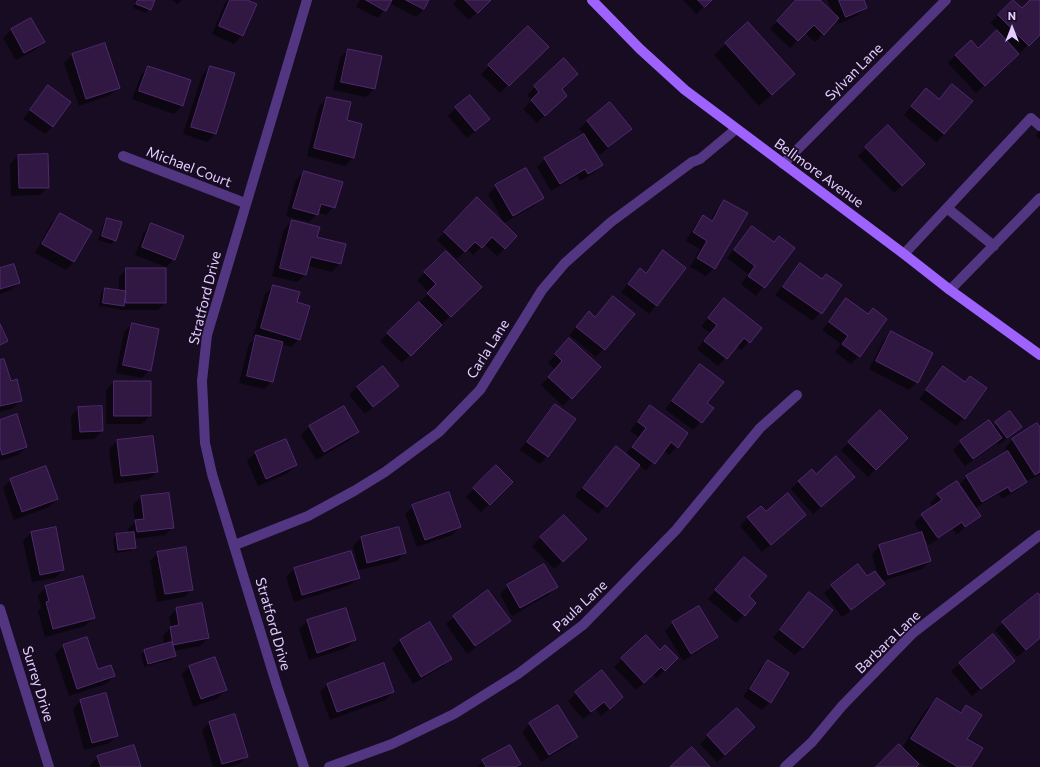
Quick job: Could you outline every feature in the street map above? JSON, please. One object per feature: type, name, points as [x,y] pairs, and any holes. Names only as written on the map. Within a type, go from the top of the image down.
[{"type":"main road","name":"Bellmore Avenue","points":[[592,0],[640,49],[685,90],[950,290],[1040,355]]},
{"type":"street","name":"Stratford Drive","points":[[304,767],[277,686],[212,474],[205,443],[202,381],[207,335],[307,0]]},
{"type":"street","name":"Sylvan Lane","points":[[783,164],[946,0]]},
{"type":"street","points":[[904,254],[1031,118],[1040,126]]},
{"type":"street","name":"Carla Lane","points":[[235,545],[308,516],[354,491],[385,472],[439,432],[480,390],[542,290],[565,263],[611,222],[692,162],[700,159],[736,129]]},
{"type":"street","name":"Michael Court","points":[[123,156],[245,204]]},
{"type":"street","points":[[950,290],[1040,198]]},
{"type":"street","points":[[947,208],[994,246]]},
{"type":"street","name":"Paula Lane","points":[[328,767],[392,744],[454,714],[518,674],[583,625],[676,530],[760,428],[797,395]]},
{"type":"street","name":"Barbara Lane","points":[[785,767],[812,742],[842,706],[913,633],[1040,535]]},
{"type":"street","name":"Surrey Drive","points":[[0,609],[49,767]]},
{"type":"building","points":[[138,0],[155,0],[151,10],[136,4]]},
{"type":"building","points":[[230,0],[247,0],[257,4],[243,36],[219,26]]},
{"type":"building","points":[[366,0],[392,0],[386,11]]},
{"type":"building","points":[[406,0],[429,0],[424,9]]},
{"type":"building","points":[[465,0],[491,0],[478,13]]},
{"type":"building","points":[[698,0],[712,0],[705,7]]},
{"type":"building","points":[[796,0],[820,0],[839,18],[824,35],[814,25],[798,41],[777,21]]},
{"type":"building","points":[[839,0],[864,0],[867,8],[846,17]]},
{"type":"building","points":[[1013,0],[1022,8],[1030,0],[1040,0],[1040,35],[1029,46],[998,15]]},
{"type":"building","points":[[31,18],[45,42],[24,53],[11,29]]},
{"type":"building","points":[[748,22],[795,74],[772,95],[725,43]]},
{"type":"building","points":[[528,26],[549,47],[509,86],[488,65]]},
{"type":"building","points":[[997,30],[1019,54],[985,86],[955,55],[971,40],[978,48]]},
{"type":"building","points":[[105,43],[120,88],[86,99],[72,54]]},
{"type":"building","points":[[348,49],[382,56],[375,89],[341,82]]},
{"type":"building","points":[[564,58],[578,74],[562,89],[567,96],[545,116],[531,100],[539,92],[534,86]]},
{"type":"building","points":[[148,66],[191,80],[183,106],[139,91]]},
{"type":"building","points":[[210,66],[235,73],[216,134],[191,127]]},
{"type":"building","points":[[952,84],[973,101],[944,134],[911,106],[926,88],[939,99]]},
{"type":"building","points":[[48,85],[71,102],[53,127],[30,110]]},
{"type":"building","points":[[470,95],[490,119],[475,131],[455,107]]},
{"type":"building","points":[[327,97],[351,102],[347,120],[362,124],[354,158],[314,148]]},
{"type":"building","points":[[610,102],[632,129],[608,147],[587,121]]},
{"type":"building","points":[[888,125],[925,164],[902,186],[865,147]]},
{"type":"building","points":[[584,134],[603,165],[588,174],[585,169],[560,184],[544,158]]},
{"type":"building","points":[[48,154],[49,188],[19,188],[18,155]]},
{"type":"building","points":[[526,168],[544,198],[513,216],[495,185]]},
{"type":"building","points":[[304,171],[343,182],[335,208],[321,204],[318,215],[293,208]]},
{"type":"building","points":[[477,197],[517,236],[505,249],[492,237],[482,248],[475,242],[465,252],[444,232]]},
{"type":"building","points":[[724,200],[748,213],[715,269],[697,258],[707,241],[693,232],[703,215],[712,221]]},
{"type":"building","points":[[60,213],[92,231],[74,262],[42,244]]},
{"type":"building","points":[[107,218],[122,222],[116,241],[102,236]]},
{"type":"building","points":[[292,220],[320,227],[317,237],[346,244],[341,264],[311,257],[306,275],[280,268]]},
{"type":"building","points":[[151,223],[184,236],[175,260],[142,247]]},
{"type":"building","points":[[752,226],[774,242],[779,236],[795,248],[765,288],[748,276],[755,266],[734,250]]},
{"type":"building","points":[[663,250],[686,268],[657,306],[628,284],[640,268],[646,273]]},
{"type":"building","points":[[446,251],[482,287],[451,317],[427,293],[436,284],[424,272]]},
{"type":"building","points":[[800,263],[822,279],[826,274],[842,285],[822,314],[783,287]]},
{"type":"building","points":[[14,264],[20,283],[0,289],[0,268]]},
{"type":"building","points":[[126,268],[166,268],[166,303],[126,303]]},
{"type":"building","points":[[273,285],[300,292],[297,302],[310,306],[300,340],[261,328]]},
{"type":"building","points":[[105,288],[126,291],[124,306],[103,303]]},
{"type":"building","points":[[613,296],[635,314],[605,350],[576,327],[589,311],[595,317]]},
{"type":"building","points":[[724,298],[762,328],[750,343],[744,338],[727,359],[704,341],[717,325],[708,318]]},
{"type":"building","points":[[846,298],[868,314],[873,308],[887,319],[860,357],[842,344],[848,336],[829,322]]},
{"type":"building","points":[[419,302],[442,325],[411,356],[387,333]]},
{"type":"building","points":[[132,323],[159,329],[151,371],[123,365]]},
{"type":"building","points":[[0,324],[8,341],[0,345]]},
{"type":"building","points":[[891,331],[933,353],[918,383],[876,361]]},
{"type":"building","points":[[256,335],[283,342],[273,382],[247,376]]},
{"type":"building","points":[[569,338],[601,367],[572,399],[548,377],[562,361],[555,354]]},
{"type":"building","points":[[4,359],[11,381],[17,379],[22,401],[0,406],[0,360]]},
{"type":"building","points":[[700,364],[724,382],[707,403],[714,408],[702,423],[672,401]]},
{"type":"building","points":[[383,366],[399,386],[373,407],[357,387]]},
{"type":"building","points":[[943,366],[965,382],[970,376],[987,388],[965,419],[926,390]]},
{"type":"building","points":[[114,381],[151,381],[151,416],[114,416]]},
{"type":"building","points":[[555,404],[576,419],[548,457],[527,442]]},
{"type":"building","points":[[650,405],[688,433],[678,448],[671,442],[655,464],[632,447],[646,428],[638,422]]},
{"type":"building","points":[[102,406],[103,431],[80,432],[78,407]]},
{"type":"building","points":[[344,406],[359,432],[324,452],[309,426]]},
{"type":"building","points":[[880,410],[908,438],[876,470],[848,442]]},
{"type":"building","points":[[1010,411],[1022,427],[1007,438],[995,422]]},
{"type":"building","points":[[17,414],[27,447],[2,455],[0,447],[0,420]]},
{"type":"building","points":[[989,420],[1002,438],[973,459],[960,441]]},
{"type":"building","points":[[1037,423],[1040,427],[1040,472],[1035,475],[1012,439]]},
{"type":"building","points":[[153,436],[158,472],[121,476],[117,440]]},
{"type":"building","points":[[286,439],[297,465],[266,479],[255,452]]},
{"type":"building","points":[[616,446],[640,465],[607,507],[583,488]]},
{"type":"building","points":[[1008,451],[1027,482],[1011,492],[1008,487],[982,502],[966,476]]},
{"type":"building","points":[[836,456],[855,477],[821,507],[798,481],[812,469],[816,474]]},
{"type":"building","points":[[496,465],[513,482],[490,505],[473,488]]},
{"type":"building","points":[[46,466],[58,499],[22,512],[10,479]]},
{"type":"building","points":[[957,481],[981,516],[965,527],[962,522],[938,538],[921,514],[942,500],[937,494]]},
{"type":"building","points":[[449,492],[461,527],[425,540],[412,505]]},
{"type":"building","points":[[169,493],[174,528],[137,532],[135,520],[144,519],[141,496]]},
{"type":"building","points":[[788,493],[806,515],[771,545],[747,517],[761,506],[766,511]]},
{"type":"building","points":[[564,515],[587,539],[563,562],[540,537]]},
{"type":"building","points":[[56,527],[64,570],[40,575],[31,532]]},
{"type":"building","points":[[399,527],[406,553],[367,563],[361,537]]},
{"type":"building","points":[[134,532],[136,548],[118,550],[116,534]]},
{"type":"building","points":[[922,532],[931,561],[888,575],[879,545]]},
{"type":"building","points":[[186,547],[193,590],[165,594],[157,552]]},
{"type":"building","points":[[351,551],[360,578],[302,595],[294,568]]},
{"type":"building","points":[[744,557],[767,576],[749,596],[756,603],[745,616],[715,590]]},
{"type":"building","points":[[544,564],[558,587],[520,608],[507,585]]},
{"type":"building","points":[[858,564],[867,576],[875,571],[885,584],[851,610],[831,585]]},
{"type":"building","points":[[83,576],[95,618],[53,629],[46,602],[49,601],[45,586]]},
{"type":"building","points":[[488,590],[511,621],[475,646],[453,616]]},
{"type":"building","points":[[809,592],[833,610],[803,648],[780,630]]},
{"type":"building","points":[[1038,593],[1040,595],[1040,638],[1026,650],[1002,622]]},
{"type":"building","points":[[202,603],[209,638],[173,645],[170,627],[179,625],[176,608]]},
{"type":"building","points":[[699,606],[718,637],[691,654],[672,622]]},
{"type":"building","points":[[346,608],[356,640],[317,653],[307,620]]},
{"type":"building","points":[[430,622],[452,659],[421,677],[400,640]]},
{"type":"building","points":[[993,634],[1015,661],[981,689],[959,663]]},
{"type":"building","points":[[646,635],[660,650],[665,645],[678,658],[665,671],[661,667],[644,683],[621,658]]},
{"type":"building","points":[[87,637],[98,669],[111,665],[115,676],[77,689],[63,645]]},
{"type":"building","points":[[172,642],[176,656],[148,664],[144,650]]},
{"type":"building","points":[[215,657],[227,690],[201,699],[189,666]]},
{"type":"building","points":[[768,660],[789,673],[771,703],[750,689]]},
{"type":"building","points":[[384,663],[394,692],[337,712],[327,684]]},
{"type":"building","points":[[602,670],[623,697],[610,709],[604,702],[591,712],[575,692]]},
{"type":"building","points":[[106,693],[118,736],[92,743],[80,700]]},
{"type":"building","points":[[937,698],[961,713],[966,705],[982,715],[967,739],[983,748],[971,767],[958,767],[911,739]]},
{"type":"building","points":[[558,705],[578,737],[549,755],[529,723]]},
{"type":"building","points":[[737,708],[755,727],[725,755],[707,735]]},
{"type":"building","points":[[235,714],[248,757],[222,764],[209,722]]},
{"type":"building","points":[[899,744],[919,764],[916,767],[876,767]]},
{"type":"building","points":[[134,745],[141,767],[101,767],[97,756]]},
{"type":"building","points":[[510,745],[521,764],[515,767],[486,767],[482,760]]},
{"type":"building","points":[[692,747],[710,767],[670,767]]}]
